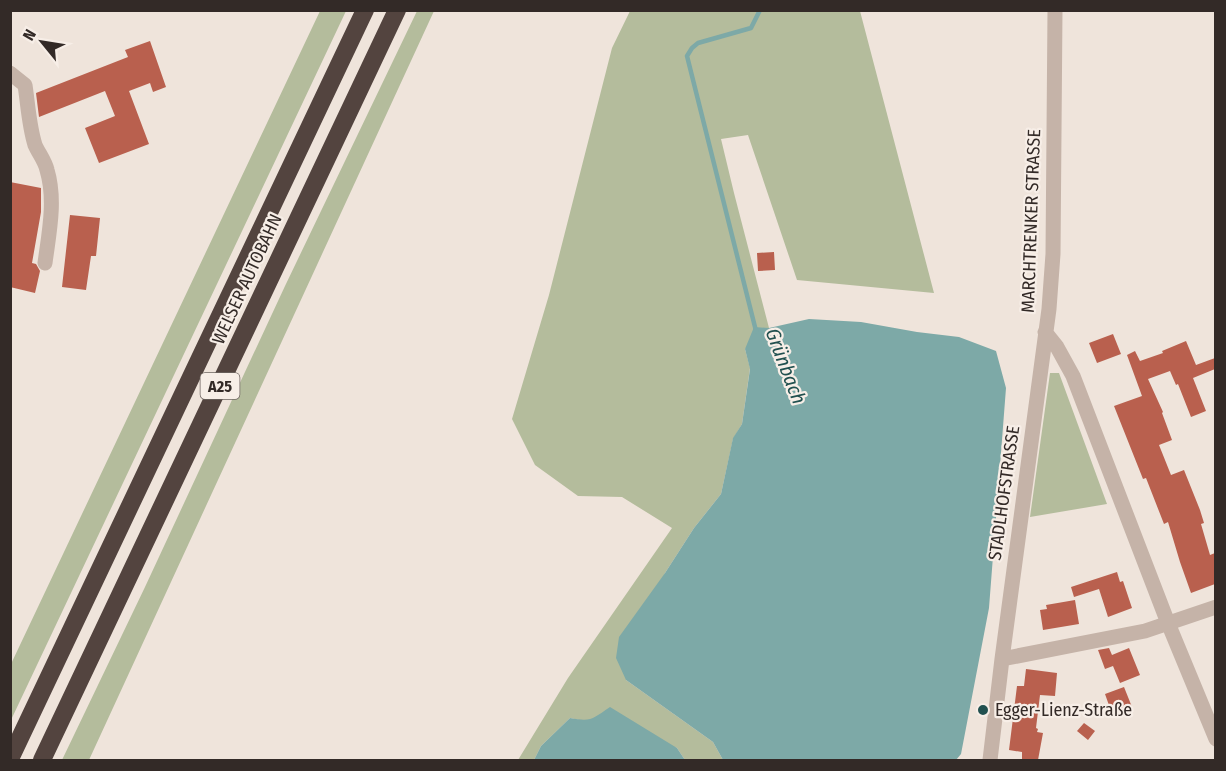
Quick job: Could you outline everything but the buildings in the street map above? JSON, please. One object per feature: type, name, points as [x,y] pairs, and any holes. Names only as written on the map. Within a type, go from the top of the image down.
[{"type":"highway","name":"WELSER AUTOBAHN","points":[[10,759],[365,10]]},
{"type":"highway","name":"WELSER AUTOBAHN","points":[[42,760],[397,10]]},
{"type":"street","name":"MARCHTRENKER STRASSE","points":[[1055,10],[1053,255],[1046,332],[1073,376],[1168,623]]},
{"type":"street","points":[[10,73],[25,85],[31,129],[47,170],[51,216],[45,263]]},
{"type":"street","name":"STADLHOFSTRASSE","points":[[990,760],[1046,332]]},
{"type":"street","points":[[1002,659],[1145,631],[1215,607]]},
{"type":"street","points":[[1168,623],[1212,720],[1215,739]]},
{"type":"green space","points":[[320,11],[346,11],[11,720],[11,664]]},
{"type":"green space","points":[[417,11],[434,11],[89,760],[62,760],[285,286]]},
{"type":"green space","points":[[630,11],[860,11],[934,293],[797,280],[748,135],[721,139],[769,328],[745,349],[750,368],[742,424],[733,439],[721,494],[694,528],[665,573],[626,680],[713,742],[723,760],[685,760],[677,748],[591,720],[570,718],[541,746],[534,760],[518,760],[568,678],[672,528],[622,497],[578,496],[535,465],[512,419],[549,295],[612,48]]},
{"type":"green space","points":[[1050,373],[1059,373],[1107,504],[1030,517]]},
{"type":"water","points":[[809,319],[861,322],[959,337],[996,351],[1006,388],[989,608],[961,754],[956,760],[723,760],[713,742],[626,680],[616,658],[619,637],[694,528],[721,494],[733,438],[742,424],[750,369],[745,349],[754,327],[769,328]]},
{"type":"water","points":[[610,707],[677,748],[685,760],[534,760],[541,746],[570,718],[592,719]]},
{"type":"waterway","name":"Grünbach","points":[[756,331],[687,56],[698,43],[751,28],[760,10]]},
{"type":"place","name":"Egger-Lienz-Straße","points":[[983,710]]}]
